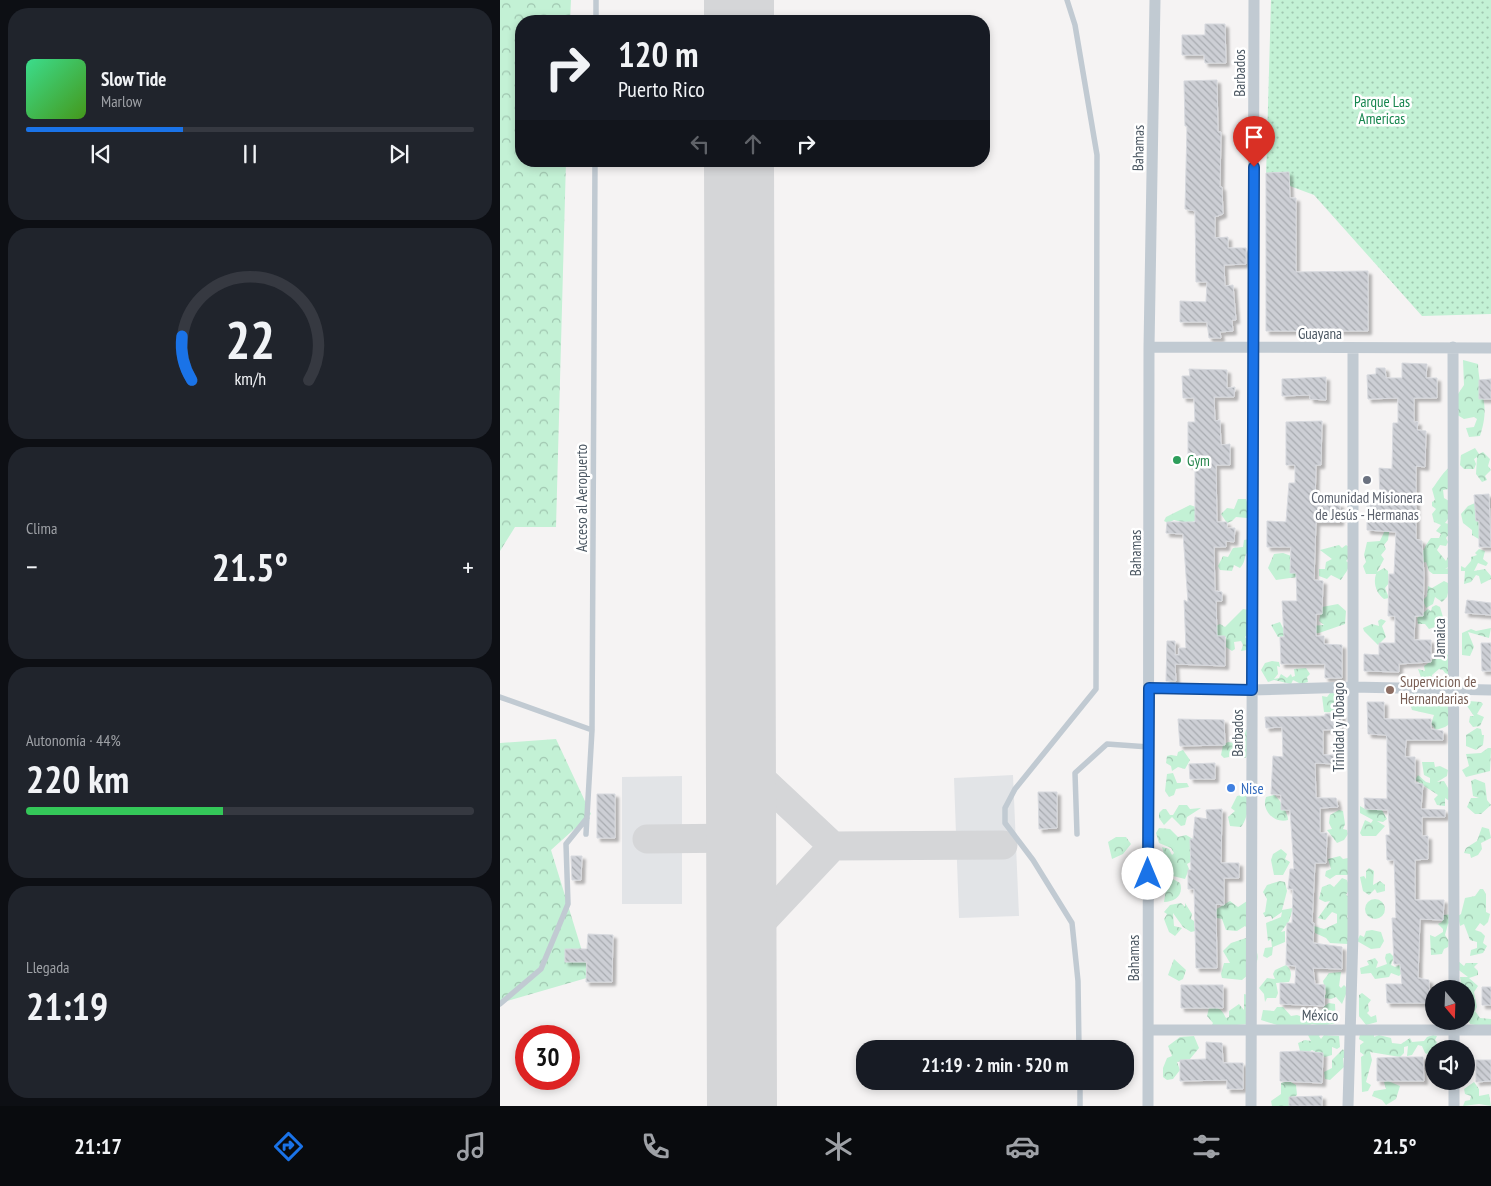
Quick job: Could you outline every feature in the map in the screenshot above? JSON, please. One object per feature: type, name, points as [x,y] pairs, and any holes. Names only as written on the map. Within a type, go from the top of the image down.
[{"type":"street","name":"Bahamas","points":[[1148,1106],[1149,347],[1155,0]]},
{"type":"street","name":"Barbados","points":[[1251,1106],[1254,0]]},
{"type":"street","name":"Guayana","points":[[1149,347],[1491,348]]},
{"type":"street","name":"Jamaica","points":[[1453,347],[1454,980]]},
{"type":"street","name":"Trinidad y Tobago","points":[[1348,1106],[1353,933],[1353,348]]},
{"type":"street","points":[[1149,688],[1252,690],[1353,687],[1491,690]]},
{"type":"street","name":"México","points":[[1148,1030],[1250,1032],[1292,1029],[1349,1030],[1425,1027]]},
{"type":"street","name":"México","points":[[1475,1028],[1491,1030]]},
{"type":"street","points":[[1454,1090],[1454,1106]]},
{"type":"lane","points":[[596,0],[596,15]]},
{"type":"lane","points":[[1067,0],[1075,25],[1097,155],[1096,689],[1015,789],[1005,808],[1005,823],[1033,860],[1072,922],[1078,981],[1079,1040]]},
{"type":"lane","name":"Acceso al Aeropuerto","points":[[586,834],[592,730],[595,167]]},
{"type":"lane","points":[[500,697],[592,730]]},
{"type":"lane","points":[[1077,834],[1075,773],[1106,744],[1148,747]]},
{"type":"lane","points":[[500,1004],[541,969],[568,904],[566,844],[587,818]]},
{"type":"lane","points":[[1080,1090],[1080,1106]]},
{"type":"shaded area","points":[[1013,775],[1019,916],[959,918],[954,778]]},
{"type":"shaded area","points":[[682,776],[682,904],[622,904],[622,777]]},
{"type":"green space","points":[[500,0],[571,0],[570,15],[515,15],[515,167],[566,167],[556,527],[515,527],[500,551]]},
{"type":"green space","name":"Parque Las Americas","points":[[1271,0],[1491,0],[1491,314],[1422,316],[1314,195],[1266,177]]},
{"type":"green space","points":[[1463,360],[1478,364],[1484,398],[1484,415],[1480,436],[1469,437],[1466,428],[1474,427],[1477,419],[1474,417],[1464,419],[1454,413],[1454,400],[1464,385]]},
{"type":"green space","points":[[1475,448],[1479,454],[1483,452],[1490,459],[1488,466],[1491,470],[1485,476],[1487,480],[1482,482],[1476,474],[1477,457],[1474,459],[1476,464],[1474,469],[1464,469],[1460,465],[1461,455]]},
{"type":"green space","points":[[1454,464],[1454,488],[1443,490],[1444,498],[1449,501],[1448,519],[1445,523],[1449,524],[1452,530],[1446,538],[1448,542],[1446,546],[1440,545],[1437,550],[1446,561],[1448,557],[1450,566],[1445,569],[1449,568],[1450,574],[1433,574],[1429,571],[1426,562],[1422,563],[1422,556],[1427,544],[1431,538],[1439,538],[1441,534],[1436,531],[1441,525],[1434,522],[1432,514],[1436,509],[1432,506],[1432,502],[1435,500],[1432,489],[1444,473]]},
{"type":"green space","points":[[1238,499],[1246,499],[1248,505],[1247,518],[1236,517],[1227,523],[1221,514],[1227,508],[1234,509]]},
{"type":"green space","points":[[1475,503],[1482,541],[1472,535],[1472,530],[1463,523],[1461,514],[1468,506]]},
{"type":"green space","points":[[1190,505],[1196,507],[1196,521],[1186,523],[1174,520],[1168,523],[1164,521],[1166,517]]},
{"type":"green space","points":[[1390,526],[1388,540],[1384,545],[1386,549],[1381,555],[1384,559],[1377,572],[1384,568],[1388,571],[1389,583],[1385,588],[1389,598],[1384,599],[1376,588],[1376,574],[1366,574],[1363,566],[1366,562],[1364,555],[1367,542],[1380,541],[1385,530]]},
{"type":"green space","points":[[1250,539],[1253,550],[1246,554],[1244,563],[1240,568],[1234,565],[1232,571],[1220,570],[1218,566],[1223,556],[1228,557],[1233,548],[1243,547],[1244,540]]},
{"type":"green space","points":[[1339,545],[1342,548],[1346,545],[1349,547],[1348,559],[1346,561],[1349,563],[1349,566],[1341,580],[1331,575],[1327,579],[1319,576],[1319,569],[1325,569],[1326,562],[1332,559],[1320,550]]},
{"type":"green space","points":[[1479,549],[1485,551],[1483,559],[1488,563],[1486,566],[1478,563],[1474,571],[1485,569],[1491,576],[1491,579],[1481,584],[1479,576],[1476,575],[1471,582],[1464,584],[1465,571],[1461,571],[1461,566],[1465,568],[1471,561],[1471,557],[1477,555],[1475,553]]},
{"type":"green space","points":[[1283,553],[1294,557],[1297,577],[1276,580],[1268,568],[1274,554]]},
{"type":"green space","points":[[1444,581],[1450,584],[1447,597],[1442,602],[1435,597],[1433,604],[1426,608],[1423,600],[1427,596],[1428,586],[1432,588]]},
{"type":"green space","points":[[1338,604],[1346,611],[1345,624],[1319,633],[1278,637],[1271,625],[1280,622],[1283,628],[1324,625],[1319,621],[1322,607]]},
{"type":"green space","points":[[1436,605],[1440,607],[1443,617],[1447,619],[1443,624],[1429,629],[1425,624],[1418,624],[1417,618],[1428,609],[1431,611],[1432,607]]},
{"type":"green space","points":[[1243,609],[1249,610],[1248,634],[1245,637],[1247,639],[1247,650],[1241,651],[1243,645],[1241,641],[1234,642],[1235,649],[1232,651],[1226,647],[1226,637],[1217,636],[1216,626],[1220,624],[1225,627]]},
{"type":"green space","points":[[1381,619],[1386,621],[1382,626],[1386,637],[1378,645],[1363,628],[1372,624],[1379,626],[1378,621]]},
{"type":"green space","points":[[1491,628],[1489,638],[1468,632],[1474,647],[1470,656],[1462,655],[1462,633],[1471,629],[1476,631]]},
{"type":"green space","points":[[1440,632],[1443,634],[1441,643],[1444,646],[1443,652],[1448,655],[1451,663],[1448,687],[1445,682],[1448,677],[1443,670],[1439,669],[1432,675],[1433,681],[1421,688],[1414,683],[1414,678],[1422,680],[1418,669],[1425,671],[1424,666],[1436,655]]},
{"type":"green space","points":[[1279,662],[1280,667],[1277,666],[1278,674],[1274,679],[1279,678],[1281,674],[1287,678],[1291,674],[1292,677],[1295,676],[1294,669],[1306,668],[1310,674],[1307,677],[1308,682],[1301,684],[1293,680],[1291,684],[1274,680],[1268,682],[1261,670],[1265,663]]},
{"type":"green space","points":[[1426,688],[1445,692],[1454,721],[1445,727],[1436,730],[1431,724],[1434,715],[1412,710],[1408,698],[1411,694]]},
{"type":"green space","points":[[1330,693],[1335,693],[1336,705],[1340,701],[1343,702],[1336,711],[1324,712],[1322,696],[1327,697]]},
{"type":"green space","points":[[1469,701],[1481,702],[1483,704],[1477,714],[1484,717],[1480,726],[1473,727],[1469,722],[1470,716],[1474,716],[1467,706]]},
{"type":"green space","points":[[1249,727],[1252,752],[1245,758],[1236,757],[1230,752],[1229,757],[1224,758],[1221,755],[1223,745],[1228,742],[1241,744],[1243,742],[1233,734],[1243,729],[1243,733]]},
{"type":"green space","points":[[1477,728],[1481,729],[1482,735],[1484,735],[1483,745],[1476,750],[1466,746],[1466,735]]},
{"type":"green space","points":[[556,739],[591,814],[551,850],[590,977],[500,1003],[500,743]]},
{"type":"green space","points":[[1491,748],[1490,771],[1466,777],[1462,770],[1469,766],[1466,754],[1481,753]]},
{"type":"green space","points":[[1183,750],[1190,760],[1185,769],[1178,767],[1172,771],[1171,766],[1166,763],[1167,756],[1177,756],[1178,752]]},
{"type":"green space","points":[[1422,762],[1434,762],[1435,767],[1440,766],[1448,770],[1447,776],[1437,782],[1444,781],[1454,798],[1448,800],[1445,798],[1445,806],[1437,805],[1434,799],[1438,795],[1415,780],[1418,775],[1430,783],[1430,778],[1424,775]]},
{"type":"green space","points":[[1173,773],[1177,783],[1187,783],[1189,787],[1176,789],[1174,795],[1169,797],[1165,791],[1167,774]]},
{"type":"green space","points":[[1475,779],[1485,783],[1487,800],[1491,805],[1481,814],[1475,814],[1467,807],[1471,798],[1479,798],[1473,796],[1471,781]]},
{"type":"green space","points":[[1246,794],[1247,816],[1243,824],[1241,827],[1230,826],[1228,817],[1235,811],[1231,808],[1237,796]]},
{"type":"green space","points":[[1274,795],[1283,806],[1288,820],[1278,820],[1267,811],[1265,807],[1266,797]]},
{"type":"green space","points":[[1179,805],[1187,805],[1190,809],[1201,808],[1187,817],[1185,825],[1181,826],[1172,817],[1164,825],[1159,818],[1159,813],[1166,809],[1170,815],[1173,815]]},
{"type":"green space","points":[[1360,806],[1365,809],[1382,810],[1387,819],[1383,822],[1377,821],[1385,826],[1376,836],[1362,836],[1360,833],[1365,820],[1371,823],[1373,820],[1360,813]]},
{"type":"green space","points":[[1339,810],[1343,811],[1345,824],[1343,829],[1347,830],[1348,834],[1344,840],[1337,843],[1327,830],[1332,829],[1329,823],[1330,815]]},
{"type":"green space","points":[[1482,827],[1489,829],[1491,838],[1481,843],[1482,849],[1478,855],[1471,858],[1470,854],[1464,853],[1466,848],[1477,841]]},
{"type":"green space","points":[[1159,828],[1170,829],[1178,837],[1186,835],[1193,839],[1194,851],[1190,854],[1194,860],[1187,864],[1189,869],[1185,879],[1173,876],[1167,880],[1159,871],[1159,865],[1163,862],[1161,859],[1164,854],[1162,847],[1169,849],[1172,855],[1174,853],[1171,848],[1159,843],[1156,833]]},
{"type":"green space","points":[[1116,837],[1126,837],[1131,844],[1123,854],[1112,859],[1108,842]]},
{"type":"green space","points":[[1281,849],[1287,854],[1285,859],[1290,862],[1283,875],[1274,875],[1271,860],[1273,854]]},
{"type":"green space","points":[[1340,856],[1343,859],[1353,857],[1348,875],[1336,875],[1330,879],[1325,876],[1326,871],[1331,869],[1328,859]]},
{"type":"green space","points":[[1369,868],[1374,871],[1373,885],[1380,881],[1385,885],[1385,891],[1377,893],[1375,889],[1369,895],[1363,891],[1360,877],[1364,876],[1366,879],[1366,871]]},
{"type":"green space","points":[[1342,878],[1347,880],[1350,888],[1346,895],[1353,899],[1347,917],[1353,923],[1348,944],[1330,943],[1326,938],[1315,933],[1314,926],[1324,929],[1337,923],[1337,914],[1332,912],[1325,920],[1318,918],[1330,901],[1325,902],[1319,899],[1322,887],[1330,884],[1334,887]]},
{"type":"green space","points":[[1173,879],[1180,883],[1180,894],[1172,901],[1164,902],[1167,883]]},
{"type":"green space","points":[[1280,881],[1285,882],[1287,891],[1282,910],[1293,908],[1289,921],[1281,932],[1285,931],[1285,942],[1273,947],[1272,955],[1267,958],[1263,956],[1265,948],[1272,947],[1271,939],[1268,941],[1266,923],[1281,917],[1282,912],[1272,919],[1271,916],[1265,917],[1263,913],[1265,912],[1267,899],[1263,892],[1267,885]]},
{"type":"green space","points":[[1480,889],[1483,889],[1486,894],[1486,912],[1490,914],[1488,922],[1484,926],[1480,923],[1475,930],[1485,936],[1483,943],[1487,946],[1483,953],[1470,956],[1471,950],[1477,948],[1477,942],[1470,940],[1464,924],[1460,926],[1458,916],[1461,914],[1465,898],[1475,896]]},
{"type":"green space","points":[[1375,899],[1382,902],[1385,909],[1382,916],[1375,919],[1368,916],[1365,909],[1368,902]]},
{"type":"green space","points":[[1230,901],[1238,907],[1247,901],[1249,930],[1245,926],[1237,931],[1226,930],[1222,919],[1217,918],[1215,910]]},
{"type":"green space","points":[[1181,903],[1185,907],[1185,903],[1192,914],[1191,919],[1194,921],[1195,931],[1191,932],[1183,927],[1173,913],[1174,926],[1182,928],[1175,936],[1169,932],[1164,919],[1167,914],[1164,912],[1170,905]]},
{"type":"green space","points":[[1454,914],[1454,918],[1448,924],[1445,935],[1449,941],[1448,947],[1444,949],[1442,954],[1431,955],[1430,935],[1435,937],[1443,932],[1443,929],[1438,924],[1442,922],[1443,915]]},
{"type":"green space","points":[[1366,931],[1381,932],[1384,941],[1380,948],[1371,949],[1357,941],[1360,935],[1364,937]]},
{"type":"green space","points":[[1246,938],[1256,949],[1258,959],[1253,969],[1242,980],[1222,978],[1221,974],[1224,963],[1230,963],[1223,951],[1231,943]]},
{"type":"green space","points":[[1390,953],[1394,957],[1391,965],[1395,967],[1403,964],[1403,972],[1399,976],[1391,973],[1389,977],[1375,979],[1371,973],[1361,974],[1360,968],[1369,965],[1367,961],[1375,958],[1378,962],[1376,968],[1387,964],[1386,954]]},
{"type":"green space","points":[[1174,959],[1186,970],[1183,979],[1179,981],[1168,975]]},
{"type":"green space","points":[[1458,961],[1464,966],[1466,963],[1478,963],[1474,967],[1478,971],[1478,975],[1469,978],[1471,980],[1460,980],[1460,977],[1468,977],[1456,968]]},
{"type":"green space","points":[[1286,965],[1291,973],[1289,982],[1276,983],[1278,993],[1276,998],[1267,998],[1265,1002],[1264,994],[1259,988],[1267,978],[1275,979],[1273,974],[1275,970]]},
{"type":"green space","points":[[1341,972],[1339,986],[1341,988],[1344,985],[1348,989],[1342,1004],[1336,997],[1331,999],[1324,998],[1326,993],[1323,981],[1329,973]]},
{"type":"green space","points":[[1362,993],[1371,1000],[1368,1004],[1369,1011],[1367,1013],[1371,1017],[1376,1015],[1377,1022],[1366,1025],[1359,1016],[1359,995]]},
{"type":"green space","points":[[1244,994],[1248,995],[1250,1024],[1211,1027],[1213,1023],[1207,1016],[1209,1008],[1218,1008],[1226,1018],[1229,1017],[1229,1011],[1239,1004],[1244,1010]]},
{"type":"green space","points":[[1329,1003],[1335,1004],[1336,1023],[1322,1026],[1312,1024],[1305,1028],[1283,1027],[1261,1020],[1263,1010],[1274,1011],[1277,1007],[1283,1007],[1291,1016],[1297,1015],[1306,1018],[1302,1021],[1321,1018],[1322,1009]]},
{"type":"green space","points":[[1475,1011],[1480,1018],[1491,1019],[1491,1028],[1475,1025]]},
{"type":"green space","points":[[1374,1032],[1374,1037],[1379,1035],[1391,1038],[1392,1043],[1401,1044],[1410,1038],[1412,1042],[1424,1041],[1427,1037],[1433,1035],[1437,1036],[1435,1040],[1425,1040],[1425,1053],[1422,1046],[1418,1045],[1412,1055],[1407,1056],[1408,1046],[1404,1047],[1404,1053],[1400,1057],[1370,1052],[1372,1060],[1366,1082],[1371,1085],[1368,1091],[1362,1092],[1361,1057],[1364,1055],[1360,1052],[1360,1045],[1364,1042],[1359,1039],[1360,1034]]},
{"type":"green space","points":[[1321,1034],[1319,1036],[1321,1039],[1324,1035],[1339,1036],[1340,1047],[1337,1049],[1332,1047],[1332,1055],[1325,1057],[1312,1050],[1304,1055],[1300,1051],[1298,1043],[1305,1040],[1311,1041],[1308,1035]]},
{"type":"green space","points":[[1194,1036],[1199,1048],[1190,1059],[1177,1062],[1180,1070],[1173,1079],[1167,1080],[1163,1077],[1163,1068],[1167,1058],[1172,1056],[1168,1046],[1180,1037]]},
{"type":"green space","points":[[1343,1049],[1347,1058],[1343,1058],[1344,1067],[1330,1080],[1325,1079],[1324,1072],[1332,1068],[1332,1060]]},
{"type":"green space","points":[[1289,1081],[1296,1085],[1297,1095],[1294,1097],[1292,1106],[1272,1106],[1271,1101],[1281,1094],[1281,1083]]},
{"type":"green space","points":[[1388,1081],[1400,1086],[1396,1099],[1386,1105],[1382,1100],[1372,1096],[1374,1091],[1386,1089],[1384,1082]]},
{"type":"green space","points":[[1475,1083],[1479,1089],[1479,1096],[1489,1094],[1491,1106],[1479,1104],[1463,1106],[1465,1101],[1470,1100],[1471,1096],[1465,1094],[1464,1090],[1475,1090]]},
{"type":"building","points":[[1205,24],[1225,24],[1226,63],[1205,63],[1204,55],[1182,55],[1182,35],[1205,35]]},
{"type":"building","points":[[1217,80],[1218,132],[1221,132],[1220,187],[1222,187],[1223,214],[1215,217],[1215,238],[1228,237],[1228,248],[1246,248],[1246,264],[1224,265],[1225,286],[1233,285],[1236,320],[1232,320],[1233,331],[1220,332],[1221,338],[1209,338],[1207,322],[1180,322],[1180,301],[1206,302],[1207,282],[1196,282],[1195,211],[1185,209],[1187,126],[1185,126],[1184,81]]},
{"type":"building","points":[[1289,172],[1290,198],[1296,198],[1296,272],[1368,271],[1368,331],[1266,331],[1266,173]]},
{"type":"building","points":[[1402,363],[1427,364],[1426,378],[1437,378],[1437,398],[1414,398],[1414,422],[1418,422],[1417,430],[1426,431],[1425,467],[1416,466],[1416,539],[1422,541],[1424,575],[1423,616],[1415,616],[1414,640],[1431,640],[1431,662],[1399,664],[1399,672],[1364,671],[1364,654],[1379,655],[1379,643],[1395,643],[1395,616],[1388,616],[1389,574],[1394,574],[1396,532],[1367,530],[1367,500],[1380,501],[1379,468],[1392,469],[1393,423],[1398,423],[1398,398],[1368,399],[1367,375],[1376,374],[1376,368],[1385,368],[1386,378],[1402,378]]},
{"type":"building","points":[[1189,369],[1227,370],[1227,388],[1235,387],[1234,397],[1214,397],[1215,421],[1220,420],[1221,445],[1230,444],[1230,465],[1216,465],[1217,522],[1227,522],[1227,528],[1235,528],[1234,542],[1226,541],[1226,547],[1214,547],[1215,591],[1222,592],[1222,601],[1216,601],[1217,636],[1225,636],[1225,666],[1175,664],[1176,681],[1166,681],[1167,641],[1175,641],[1175,655],[1179,655],[1179,648],[1186,648],[1184,600],[1188,602],[1183,534],[1166,533],[1167,522],[1195,522],[1195,465],[1188,465],[1188,422],[1195,422],[1194,398],[1183,398],[1182,376],[1190,376]]},
{"type":"building","points":[[1326,377],[1326,400],[1310,399],[1310,395],[1282,396],[1282,379]]},
{"type":"building","points":[[1491,379],[1491,399],[1479,399],[1479,380]]},
{"type":"building","points":[[1322,421],[1321,465],[1316,465],[1315,505],[1340,504],[1340,522],[1316,522],[1314,580],[1323,581],[1322,614],[1316,614],[1316,636],[1324,636],[1324,644],[1342,645],[1342,678],[1325,678],[1325,664],[1281,664],[1280,637],[1284,637],[1282,601],[1297,601],[1296,573],[1290,573],[1291,547],[1267,547],[1267,521],[1286,522],[1289,483],[1295,483],[1295,465],[1286,465],[1286,422]]},
{"type":"building","points":[[1489,494],[1491,547],[1479,547],[1479,521],[1476,521],[1474,495]]},
{"type":"building","points":[[1467,600],[1491,603],[1491,615],[1465,613]]},
{"type":"building","points":[[1481,643],[1491,643],[1491,671],[1482,671]]},
{"type":"building","points":[[1367,702],[1384,702],[1384,719],[1431,719],[1431,729],[1443,731],[1443,740],[1406,740],[1405,757],[1415,757],[1415,783],[1423,784],[1421,809],[1445,810],[1445,817],[1422,817],[1422,836],[1428,836],[1428,859],[1415,860],[1415,900],[1444,900],[1443,920],[1420,919],[1418,978],[1429,980],[1425,980],[1425,1003],[1387,1003],[1386,984],[1402,984],[1400,964],[1394,964],[1392,918],[1396,918],[1394,860],[1387,860],[1386,835],[1390,835],[1388,810],[1365,809],[1364,798],[1387,799],[1387,738],[1386,735],[1368,734]]},
{"type":"building","points":[[1342,713],[1341,729],[1323,730],[1323,755],[1334,755],[1335,764],[1315,763],[1316,798],[1336,798],[1338,807],[1320,808],[1320,833],[1327,833],[1326,863],[1315,863],[1312,923],[1314,923],[1313,943],[1342,947],[1342,969],[1313,968],[1315,984],[1325,985],[1324,1006],[1280,1004],[1280,983],[1295,984],[1296,966],[1286,965],[1287,923],[1292,923],[1293,889],[1288,889],[1290,869],[1294,869],[1290,810],[1281,810],[1281,795],[1271,794],[1273,756],[1283,757],[1282,727],[1266,728],[1265,717],[1325,716],[1325,714]]},
{"type":"building","points":[[1178,719],[1224,720],[1225,745],[1180,746]]},
{"type":"building","points":[[1215,763],[1215,779],[1190,779],[1189,764]]},
{"type":"building","points":[[1038,792],[1057,792],[1057,828],[1039,829]]},
{"type":"building","points":[[597,794],[615,794],[615,838],[597,838]]},
{"type":"building","points":[[1222,809],[1221,863],[1239,863],[1239,878],[1224,878],[1224,905],[1216,904],[1217,968],[1196,968],[1194,889],[1188,889],[1188,870],[1191,870],[1190,839],[1193,839],[1195,817],[1207,819],[1206,810]]},
{"type":"building","points":[[571,856],[582,856],[581,880],[572,880]]},
{"type":"building","points":[[588,934],[613,935],[612,982],[586,982],[587,962],[565,962],[565,949],[587,949]]},
{"type":"building","points":[[1181,985],[1223,985],[1223,1008],[1181,1008]]},
{"type":"building","points":[[1482,987],[1491,987],[1491,1005],[1482,1005]]},
{"type":"building","points":[[1206,1042],[1222,1043],[1223,1063],[1243,1063],[1243,1089],[1227,1089],[1227,1080],[1180,1081],[1180,1060],[1206,1059]]},
{"type":"building","points":[[1280,1052],[1323,1053],[1322,1083],[1280,1081]]},
{"type":"building","points":[[1423,1057],[1424,1081],[1377,1081],[1377,1058]]},
{"type":"building","points":[[1476,1060],[1491,1060],[1491,1081],[1476,1082]]},
{"type":"building","points":[[1322,1096],[1322,1106],[1289,1106],[1289,1097]]},
{"type":"taxiway","points":[[741,760],[833,846]]},
{"type":"taxiway","points":[[647,839],[741,838]]},
{"type":"taxiway","points":[[741,944],[833,846],[1003,845]]},
{"type":"runway","points":[[739,0],[739,15]]},
{"type":"runway","points":[[739,167],[742,1106]]},
{"type":"place","name":"Gym","points":[[1177,460]]},
{"type":"place","name":"Comunidad Misionera de Jesús - Hermanas","points":[[1367,480]]},
{"type":"place","name":"Supervicion de Hernandarias","points":[[1390,690]]},
{"type":"place","name":"Nise","points":[[1231,788]]},
{"type":"route","points":[[1148,874],[1149,688],[1252,690],[1254,167]]}]
